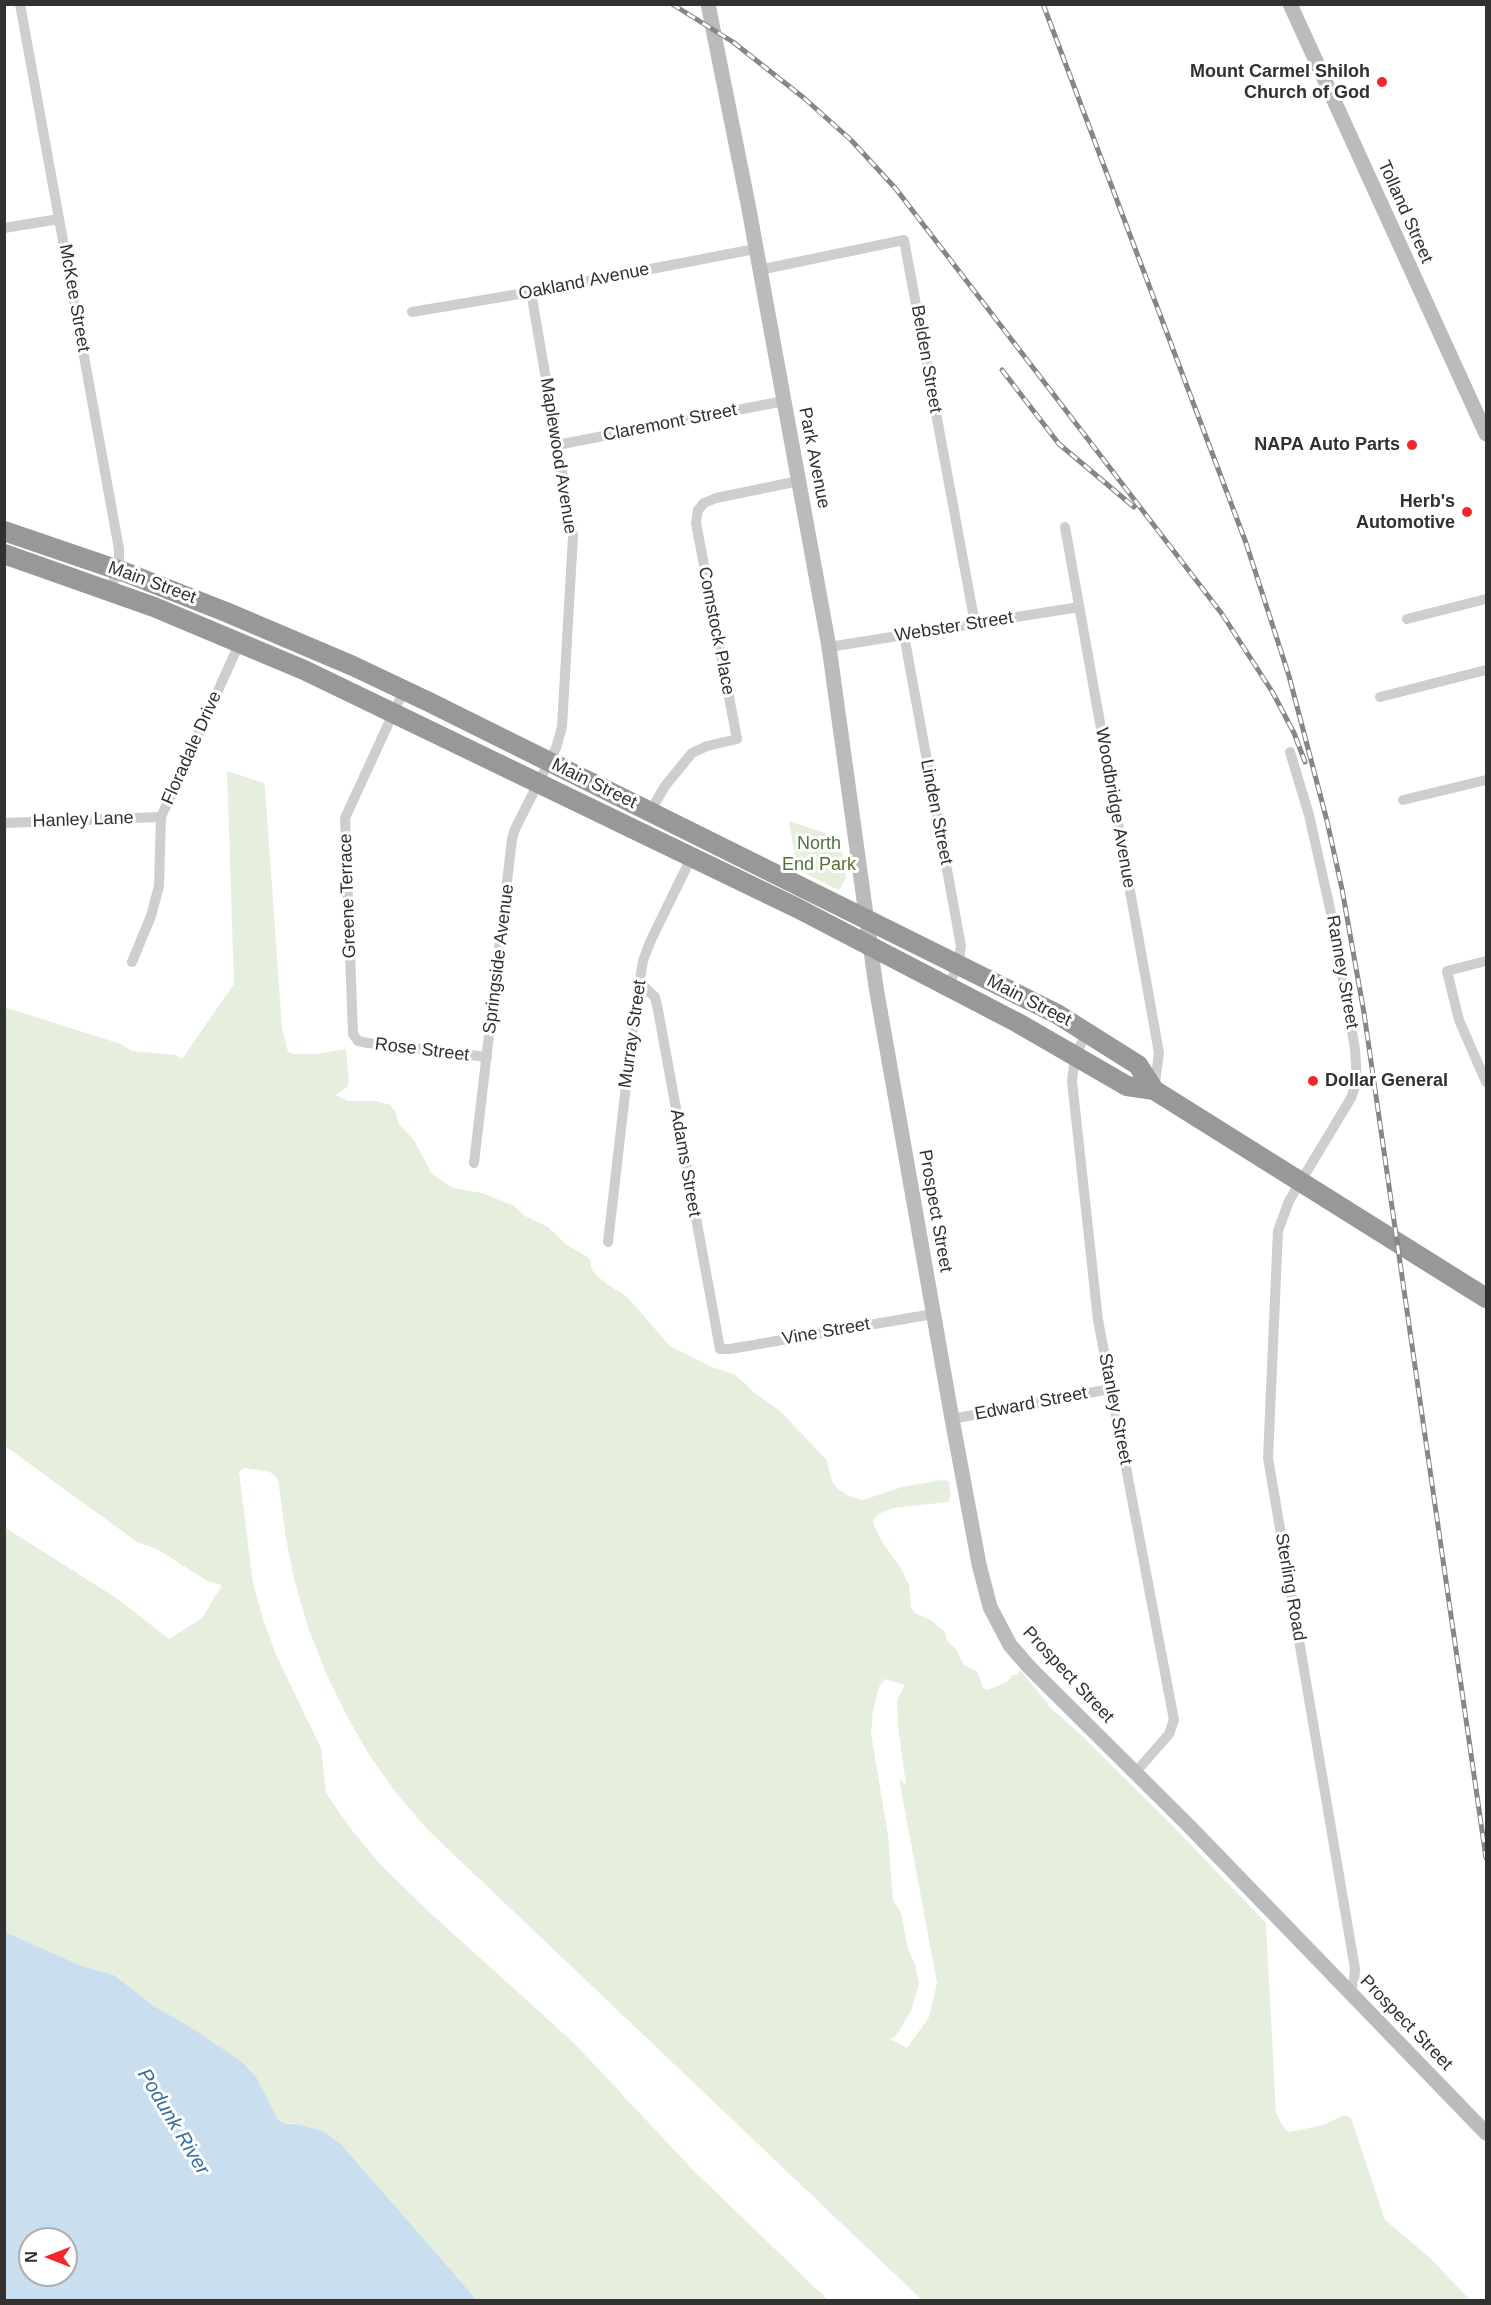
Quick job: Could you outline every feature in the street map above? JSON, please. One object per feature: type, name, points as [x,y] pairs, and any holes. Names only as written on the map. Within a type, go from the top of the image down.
[{"type":"highway","name":"Main Street","points":[[4,531],[118,570],[277,633],[404,690],[1057,1014],[1138,1065],[1154,1090]]},
{"type":"highway","name":"Main Street","points":[[4,554],[110,591],[240,642],[394,712],[871,945],[1128,1086],[1154,1090],[1486,1298]]},
{"type":"main road","name":"Park Avenue","points":[[708,4],[829,647],[868,921]]},
{"type":"main road","name":"Tolland Street","points":[[1290,4],[1486,434]]},
{"type":"main road","name":"Prospect Street","points":[[868,921],[876,987],[952,1419],[983,1583],[998,1624],[1018,1655],[1486,2133]]},
{"type":"street","name":"McKee Street","points":[[20,4],[120,550],[118,570],[110,591]]},
{"type":"street","points":[[4,228],[59,219]]},
{"type":"street","name":"Belden Street","points":[[759,270],[904,240],[975,624]]},
{"type":"street","name":"Oakland Avenue","points":[[412,312],[531,292],[755,249]]},
{"type":"street","name":"Maplewood Avenue","points":[[531,292],[571,523],[573,550],[562,727],[549,762]]},
{"type":"street","name":"Claremont Street","points":[[557,445],[784,401]]},
{"type":"street","name":"Comstock Place","points":[[650,812],[665,786],[692,753],[708,746],[737,740],[696,523],[698,510],[704,503],[716,498],[799,481]]},
{"type":"street","name":"Woodbridge Avenue","points":[[1065,526],[1159,1053],[1154,1090]]},
{"type":"street","points":[[1407,620],[1486,599]]},
{"type":"street","name":"Webster Street","points":[[829,647],[1079,607]]},
{"type":"street","name":"Linden Street","points":[[904,635],[961,946],[958,966],[948,986]]},
{"type":"street","name":"Floradale Drive","points":[[132,962],[151,916],[159,886],[161,817],[240,642]]},
{"type":"street","points":[[1380,697],[1486,670]]},
{"type":"street","name":"Greene Terrace","points":[[358,1041],[353,1034],[352,1024],[345,818],[404,690]]},
{"type":"street","name":"Ranney Street","points":[[1290,752],[1310,815],[1331,911],[1357,1065],[1357,1081],[1351,1098],[1300,1182]]},
{"type":"street","name":"Springside Avenue","points":[[474,1163],[512,839],[549,762]]},
{"type":"street","points":[[1403,800],[1486,780]]},
{"type":"street","name":"Hanley Lane","points":[[4,823],[161,817]]},
{"type":"street","name":"Murray Street","points":[[608,1242],[639,982],[650,942],[701,837]]},
{"type":"street","points":[[1486,961],[1447,971],[1459,1020],[1486,1082]]},
{"type":"street","name":"Adams Street","points":[[639,982],[655,997],[658,1010],[720,1349]]},
{"type":"street","name":"Stanley Street","points":[[1087,1032],[1075,1056],[1072,1081],[1098,1320],[1174,1720],[1169,1734],[1135,1773]]},
{"type":"street","name":"Rose Street","points":[[358,1041],[487,1057]]},
{"type":"street","name":"Sterling Road","points":[[1300,1182],[1284,1211],[1278,1231],[1268,1458],[1355,1969],[1350,1993]]},
{"type":"street","name":"Vine Street","points":[[720,1349],[933,1314]]},
{"type":"street","name":"Edward Street","points":[[952,1419],[1110,1389]]},
{"type":"green space","points":[[227,771],[264,783],[265,787],[282,1028],[288,1052],[316,1054],[346,1049],[349,1082],[347,1087],[336,1095],[348,1101],[376,1101],[390,1105],[395,1111],[399,1124],[414,1140],[432,1174],[453,1188],[482,1193],[514,1206],[525,1216],[548,1227],[567,1245],[586,1256],[591,1261],[591,1268],[595,1274],[626,1296],[670,1346],[714,1368],[734,1374],[780,1411],[826,1459],[832,1481],[837,1488],[849,1496],[863,1500],[902,1487],[941,1480],[949,1481],[951,1496],[948,1502],[894,1508],[878,1514],[874,1519],[873,1523],[882,1542],[900,1567],[909,1585],[911,1607],[915,1613],[932,1621],[944,1631],[948,1642],[956,1649],[964,1665],[977,1671],[983,1688],[987,1690],[1007,1682],[1020,1670],[1053,1710],[1169,1822],[1266,1923],[1276,2112],[1282,2125],[1290,2132],[1323,2125],[1344,2115],[1351,2118],[1385,2220],[1429,2257],[1470,2300],[922,2300],[429,1831],[396,1793],[368,1753],[325,1671],[308,1627],[294,1579],[278,1479],[270,1472],[244,1468],[239,1472],[253,1583],[277,1657],[321,1748],[326,1793],[351,1829],[380,1864],[426,1909],[575,2044],[693,2170],[828,2300],[477,2300],[341,2144],[292,2123],[278,2120],[272,2110],[202,2036],[154,2006],[114,1975],[82,1966],[5,1932],[4,1527],[118,1599],[169,1639],[202,1618],[222,1585],[209,1582],[157,1549],[137,1542],[5,1446],[4,1007],[121,1044],[132,1051],[176,1055],[182,1059],[234,984]],"holes":[[[885,1679],[905,1685],[897,1700],[898,1727],[906,1784],[899,1779],[937,1983],[929,2017],[907,2048],[890,2039],[896,2036],[911,2011],[919,1984],[915,1964],[908,1949],[901,1913],[893,1900],[888,1835],[871,1733],[879,1687]]]},
{"type":"green space","name":"North End Park","points":[[789,821],[841,838],[846,877],[840,889],[797,869]]},
{"type":"water","name":"Podunk River","points":[[5,1932],[82,1966],[114,1975],[154,2006],[242,2062],[256,2077],[278,2120],[323,2131],[341,2144],[477,2300],[5,2300]]},
{"type":"railway","points":[[672,4],[733,42],[804,98],[851,140],[896,189],[1222,614],[1273,693],[1294,733],[1305,762]]},
{"type":"railway","points":[[1043,4],[1246,543],[1289,676],[1327,821],[1342,889],[1364,1013],[1486,1858]]},
{"type":"railway","points":[[1002,370],[1059,444],[1134,507]]},
{"type":"place","name":"Mount Carmel Shiloh Church of God","points":[[1382,82]]},
{"type":"place","name":"NAPA Auto Parts","points":[[1412,445]]},
{"type":"place","name":"Herb's Automotive","points":[[1467,512]]},
{"type":"place","name":"Dollar General","points":[[1313,1081]]}]
